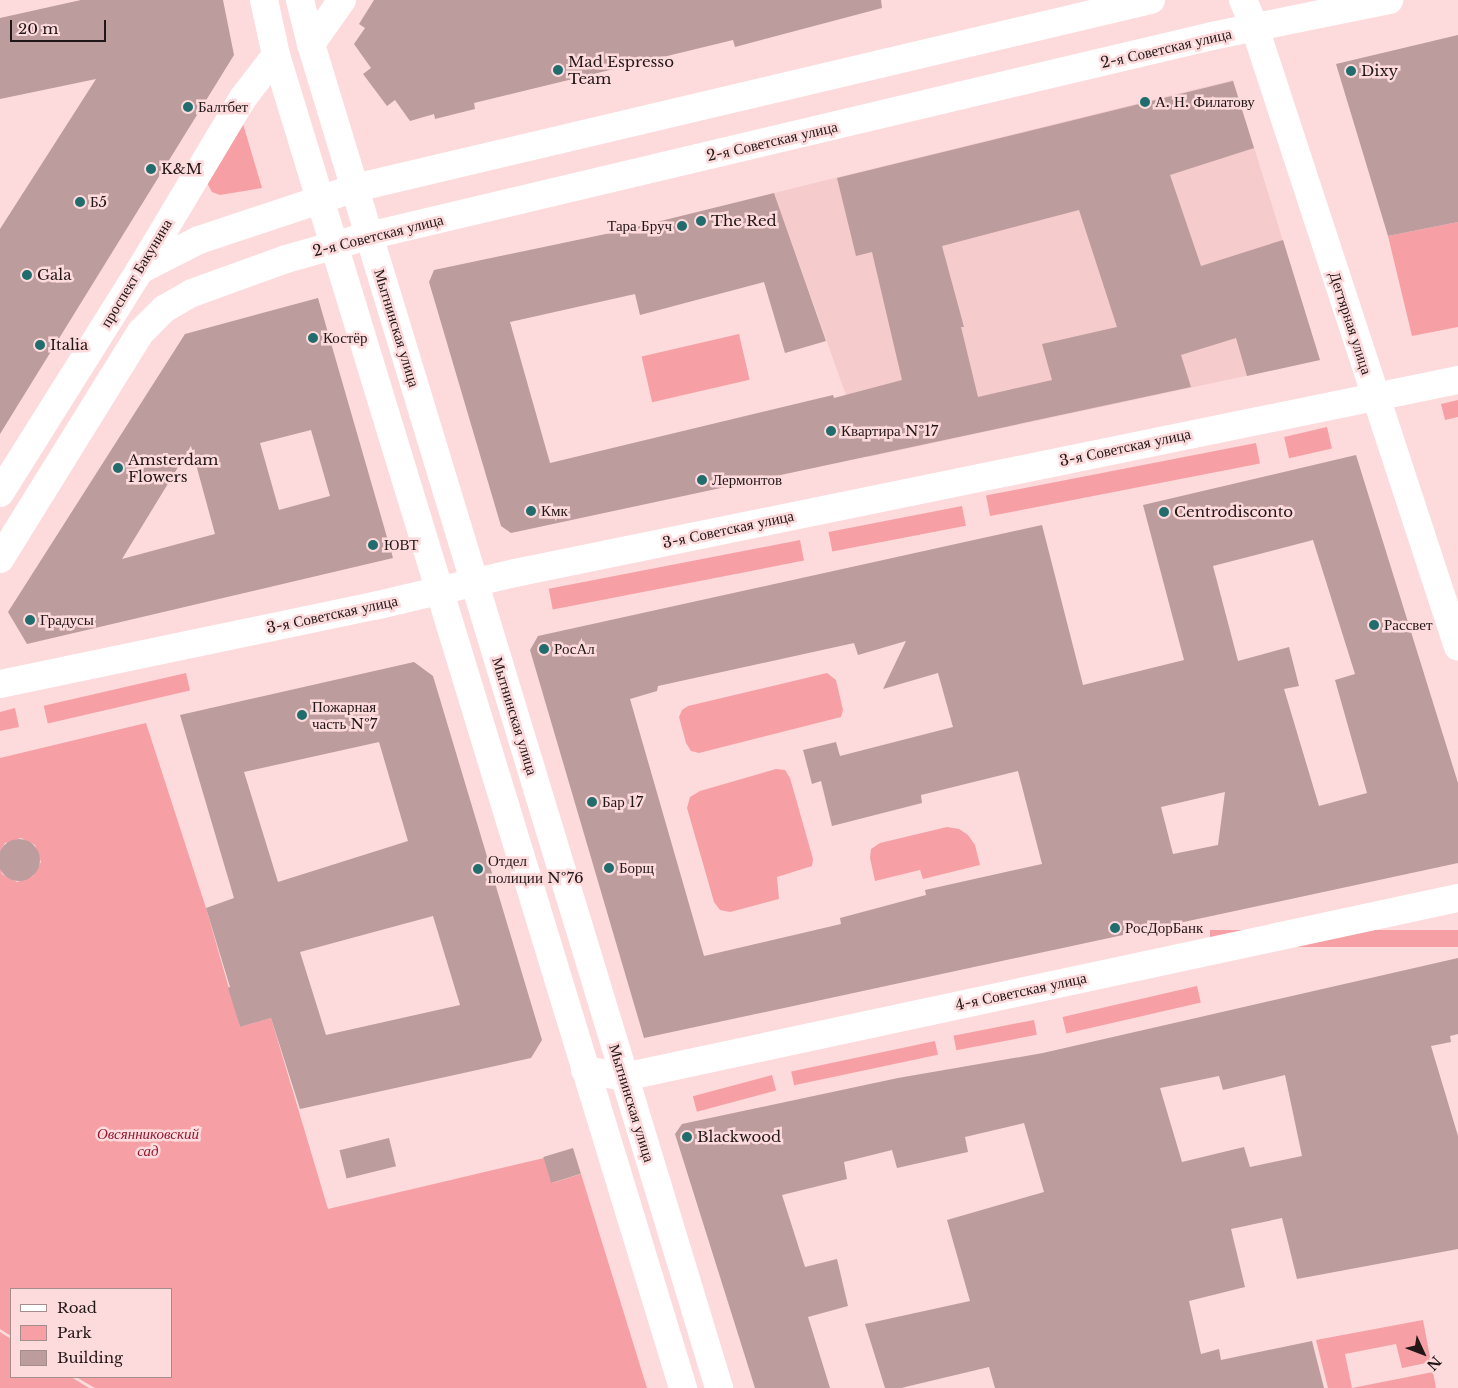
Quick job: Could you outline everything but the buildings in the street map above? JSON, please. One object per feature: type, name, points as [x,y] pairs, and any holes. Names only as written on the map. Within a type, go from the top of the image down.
[{"type":"street","points":[[264,0],[274,46],[683,1388]]},
{"type":"street","name":"Мытнинская улица","points":[[300,0],[311,44],[368,236],[719,1388]]},
{"type":"street","points":[[274,46],[311,44],[342,0]]},
{"type":"street","points":[[140,270],[200,240],[320,198],[355,188],[1151,0]]},
{"type":"street","name":"Дегтярная улица","points":[[1243,0],[1255,28],[1458,648]]},
{"type":"street","name":"2-я Советская улица","points":[[0,560],[141,332],[164,310],[192,293],[335,244],[1212,36],[1389,0]]},
{"type":"street","name":"проспект Бакунина","points":[[0,494],[140,270],[274,46]]},
{"type":"street","name":"3-я Советская улица","points":[[0,684],[474,582],[1458,380]]},
{"type":"street","name":"4-я Советская улица","points":[[585,1070],[624,1077],[1458,898]]},
{"type":"shaded area","points":[[1233,80],[1320,360],[868,457],[774,193]]},
{"type":"green space","points":[[243,124],[262,188],[220,195],[212,192],[207,183]]},
{"type":"green space","points":[[1458,222],[1458,327],[1412,336],[1388,236]]},
{"type":"green space","points":[[739,334],[750,380],[652,402],[642,356]]},
{"type":"green space","points":[[1458,400],[1458,417],[1445,420],[1441,404]]},
{"type":"green space","points":[[1327,427],[1332,448],[1289,458],[1284,437]]},
{"type":"green space","points":[[1256,443],[1260,464],[990,516],[986,495]]},
{"type":"green space","points":[[962,506],[966,526],[832,552],[828,532]]},
{"type":"green space","points":[[800,540],[804,561],[553,609],[549,589]]},
{"type":"green space","points":[[186,673],[190,691],[48,723],[44,706]]},
{"type":"green space","points":[[827,673],[836,680],[843,710],[841,717],[699,753],[691,751],[686,743],[679,717],[682,710],[688,706]]},
{"type":"green space","points":[[15,708],[19,727],[0,731],[0,712]]},
{"type":"green space","name":"Овсянниковский сад","points":[[146,723],[206,908],[240,1027],[271,1018],[328,1209],[544,1158],[552,1183],[581,1174],[647,1388],[95,1388],[78,1378],[172,1378],[172,1288],[10,1288],[10,1335],[0,1329],[0,868],[2,874],[17,882],[33,876],[41,862],[35,845],[21,838],[5,843],[0,851],[0,758]]},
{"type":"green space","points":[[776,769],[785,770],[790,778],[813,859],[812,866],[777,877],[779,899],[730,912],[720,910],[714,902],[687,808],[690,797],[700,791]]},
{"type":"green space","points":[[947,827],[959,829],[968,835],[975,845],[980,865],[923,879],[920,870],[875,881],[870,858],[871,849],[880,843]]},
{"type":"green space","points":[[1210,930],[1458,930],[1458,947],[1210,947]]},
{"type":"green space","points":[[1197,986],[1201,1003],[1066,1034],[1063,1017]]},
{"type":"green space","points":[[1034,1020],[1037,1035],[956,1050],[954,1036]]},
{"type":"green space","points":[[935,1041],[938,1055],[794,1085],[791,1072]]},
{"type":"green space","points":[[772,1075],[776,1090],[697,1112],[693,1096]]},
{"type":"green space","points":[[1423,1320],[1431,1362],[1402,1368],[1396,1344],[1345,1354],[1352,1388],[1328,1388],[1316,1340]]},
{"type":"green space","points":[[0,1332],[10,1338],[10,1378],[73,1378],[89,1388],[0,1388]]},
{"type":"green space","points":[[1433,1372],[1436,1388],[1352,1388]]},
{"type":"place","name":"Mad Espresso Team","points":[[558,70]]},
{"type":"place","name":"Dixy","points":[[1351,71]]},
{"type":"place","name":"А. Н. Филатову","points":[[1145,102]]},
{"type":"place","name":"Балтбет","points":[[188,107]]},
{"type":"place","name":"K&M","points":[[151,169]]},
{"type":"place","name":"Б5","points":[[80,202]]},
{"type":"place","name":"The Red","points":[[701,221]]},
{"type":"place","name":"Тара Бруч","points":[[682,226]]},
{"type":"place","name":"Gala","points":[[27,275]]},
{"type":"place","name":"Костёр","points":[[313,338]]},
{"type":"place","name":"Italia","points":[[40,345]]},
{"type":"place","name":"Квартира №17","points":[[831,431]]},
{"type":"place","name":"Amsterdam Flowers","points":[[118,468]]},
{"type":"place","name":"Лермонтов","points":[[702,480]]},
{"type":"place","name":"Кмк","points":[[531,511]]},
{"type":"place","name":"Centrodisconto","points":[[1164,512]]},
{"type":"place","name":"ЮВТ","points":[[373,545]]},
{"type":"place","name":"Градусы","points":[[30,620]]},
{"type":"place","name":"Рассвет","points":[[1374,625]]},
{"type":"place","name":"РосАл","points":[[544,649]]},
{"type":"place","name":"Пожарная часть №7","points":[[302,715]]},
{"type":"place","name":"Бар 17","points":[[592,802]]},
{"type":"place","name":"Борщ","points":[[609,868]]},
{"type":"place","name":"Отдел полиции №76","points":[[478,869]]},
{"type":"place","name":"РосДорБанк","points":[[1115,928]]},
{"type":"place","name":"Blackwood","points":[[687,1137]]}]
